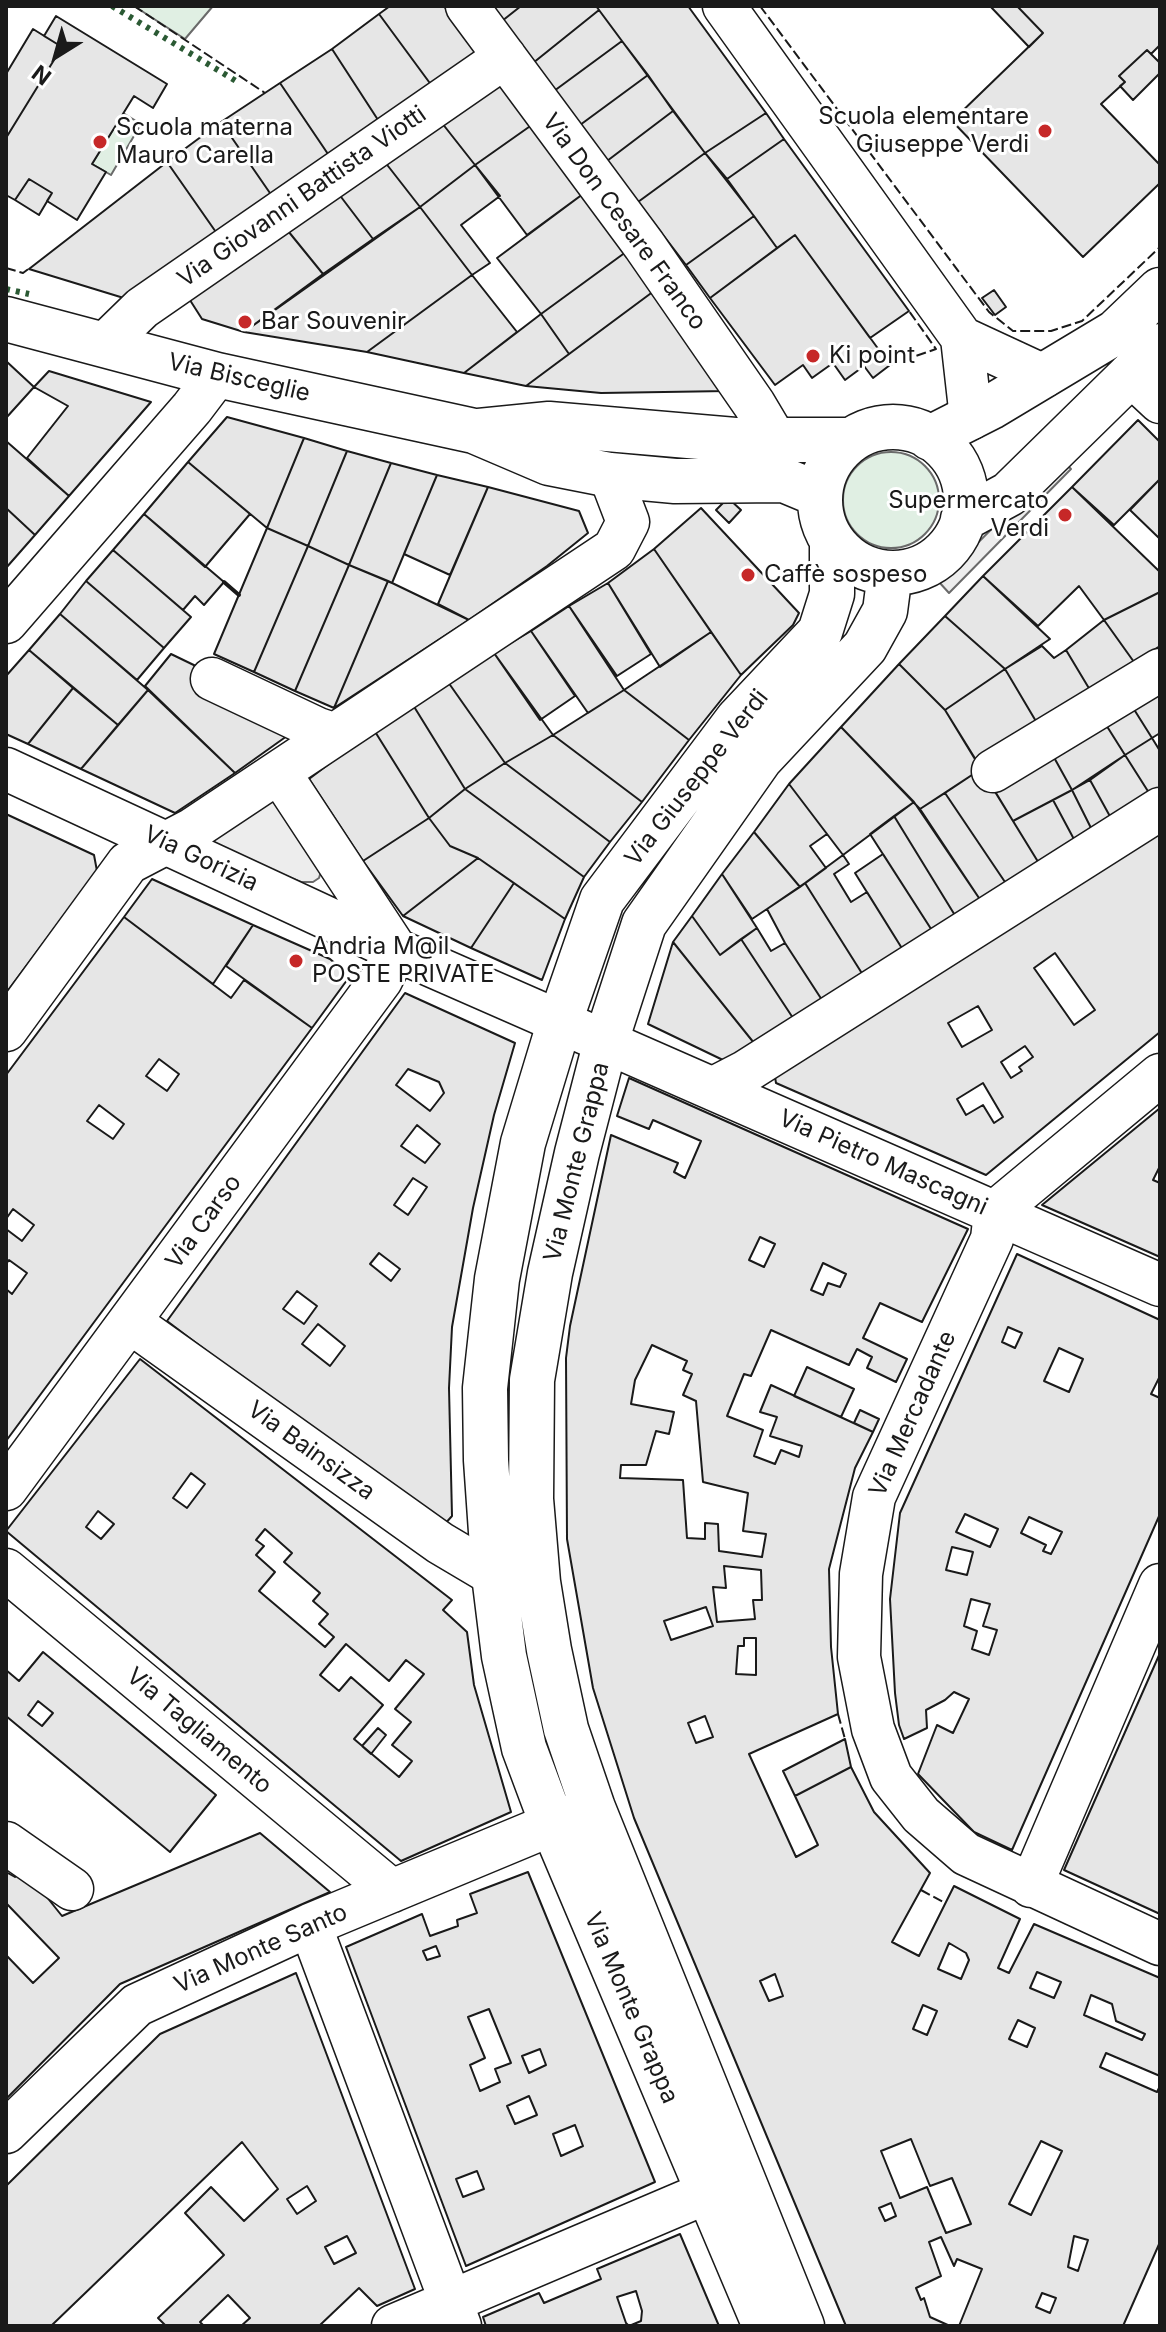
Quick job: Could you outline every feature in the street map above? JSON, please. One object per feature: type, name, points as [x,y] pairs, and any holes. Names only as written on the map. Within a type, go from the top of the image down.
[{"type":"main road","points":[[930,438],[971,418],[1116,332],[1160,290]]},
{"type":"main road","name":"Via Bisceglie","points":[[6,319],[217,375],[474,431],[549,463],[610,475],[675,481],[784,480],[820,495]]},
{"type":"main road","points":[[963,519],[1009,494],[1150,374]]},
{"type":"main road","name":"Via Bisceglie","points":[[474,431],[549,424],[643,434],[776,441],[851,440]]},
{"type":"main road","points":[[820,495],[824,473],[835,455],[851,440],[870,431],[890,427],[911,430],[930,438],[948,452],[960,473],[966,495],[963,519],[953,541],[936,559],[915,570],[890,573],[868,569],[848,558],[832,541]]},
{"type":"main road","name":"Via Giuseppe Verdi","points":[[560,1021],[602,900],[738,719],[820,632],[832,594],[832,541],[822,519],[820,495]]},
{"type":"main road","name":"Via Giuseppe Verdi","points":[[606,1041],[644,924],[760,759],[865,647],[885,611],[890,573]]},
{"type":"main road","name":"Via Monte Grappa","points":[[560,1021],[523,1143],[497,1279],[485,1388],[486,1460],[494,1575],[504,1656],[524,1748],[552,1823],[725,2185],[802,2326]]},
{"type":"main road","name":"Via Monte Grappa","points":[[606,1041],[550,1273],[532,1380],[531,1499],[538,1582],[566,1729],[725,2185],[765,2326]]},
{"type":"street","name":"Via Don Cesare Franco","points":[[467,6],[644,245],[754,404],[776,441]]},
{"type":"street","points":[[724,6],[962,338],[971,418]]},
{"type":"street","name":"Via Giovanni Battista Viotti","points":[[105,344],[142,308],[505,57]]},
{"type":"street","points":[[962,338],[1044,376]]},
{"type":"street","points":[[6,622],[192,408],[217,375]]},
{"type":"street","points":[[6,1030],[128,863],[167,843],[279,772],[614,549],[628,522],[610,475]]},
{"type":"street","points":[[993,771],[1160,670]]},
{"type":"street","points":[[212,679],[333,734]]},
{"type":"street","name":"Via Gorizia","points":[[6,769],[396,950],[560,1021]]},
{"type":"street","points":[[279,772],[396,950]]},
{"type":"street","points":[[714,1088],[745,1072],[1160,809]]},
{"type":"street","name":"Via Carso","points":[[6,1489],[381,980],[396,950]]},
{"type":"street","name":"Via Monte Grappa","points":[[560,1021],[606,1041]]},
{"type":"street","name":"Via Pietro Mascagni","points":[[606,1041],[1160,1285]]},
{"type":"street","points":[[995,1212],[1160,1075]]},
{"type":"street","name":"Via Mercadante","points":[[995,1212],[992,1239],[874,1497],[861,1574],[859,1657],[873,1729],[891,1777],[921,1815],[966,1854],[1160,1944]]},
{"type":"street","name":"Via Bainsizza","points":[[130,1322],[440,1543],[494,1575]]},
{"type":"street","name":"Via Tagliamento","points":[[6,1570],[392,1891]]},
{"type":"street","points":[[1031,1886],[1160,1585]]},
{"type":"street","points":[[552,1823],[593,1808]]},
{"type":"street","name":"Via Monte Santo","points":[[6,2132],[137,2005],[310,1925],[552,1823]]},
{"type":"street","points":[[6,1843],[72,1889]]},
{"type":"street","points":[[310,1925],[456,2313]]},
{"type":"street","points":[[393,2326],[456,2313],[725,2185]]},
{"type":"green space","points":[[134,6],[213,6],[185,39]]},
{"type":"green space","points":[[123,113],[141,124],[111,175],[92,164]]},
{"type":"green space","points":[[891,452],[909,456],[925,466],[935,482],[939,500],[935,518],[925,534],[909,544],[891,548],[873,544],[857,534],[847,518],[843,500],[847,482],[857,466],[873,456]]},
{"type":"shaded area","points":[[1061,459],[1071,469],[949,593],[939,582]]},
{"type":"shaded area","points":[[278,793],[322,868],[319,878],[313,882],[301,882],[202,842]]},
{"type":"building","points":[[390,6],[444,6],[479,56],[432,86],[379,14]]},
{"type":"building","points":[[491,6],[521,6],[502,21]]},
{"type":"building","points":[[521,6],[596,6],[599,10],[533,63],[502,21]]},
{"type":"building","points":[[596,6],[688,6],[766,113],[705,153]]},
{"type":"building","points":[[990,6],[1017,6],[1043,33],[1029,47]]},
{"type":"building","name":"Scuola elementare Giuseppe Verdi","points":[[1017,6],[1160,6],[1160,45],[1151,54],[1147,50],[1119,76],[1125,82],[1101,104],[1160,165],[1160,183],[1083,257],[952,121],[1043,33]]},
{"type":"building","points":[[599,10],[622,41],[554,91],[533,63]]},
{"type":"building","points":[[379,14],[432,86],[380,123],[332,49]]},
{"type":"building","name":"Scuola materna Mauro Carella","points":[[56,16],[167,84],[153,108],[134,96],[92,164],[106,172],[77,220],[47,201],[52,193],[29,179],[15,200],[6,195],[6,138],[62,47],[44,36]]},
{"type":"building","points":[[33,29],[62,47],[6,138],[6,74]]},
{"type":"building","points":[[622,41],[648,75],[580,125],[554,91]]},
{"type":"building","points":[[332,49],[380,123],[330,157],[280,83]]},
{"type":"building","points":[[1147,50],[1160,63],[1160,73],[1133,100],[1120,86],[1125,82],[1119,76]]},
{"type":"building","points":[[648,75],[673,111],[607,161],[580,125]]},
{"type":"building","points":[[500,77],[536,122],[475,165],[438,118]]},
{"type":"building","points":[[280,83],[330,157],[272,196],[221,122]]},
{"type":"building","points":[[673,111],[705,153],[638,202],[607,161]]},
{"type":"building","points":[[766,113],[784,139],[727,179],[705,153]]},
{"type":"building","points":[[438,118],[475,165],[420,207],[381,157]]},
{"type":"building","points":[[221,122],[272,196],[218,235],[167,162]]},
{"type":"building","points":[[536,122],[587,191],[527,235],[475,165]]},
{"type":"building","points":[[784,139],[909,311],[870,338],[795,235],[777,248],[727,179]]},
{"type":"building","points":[[705,153],[754,216],[686,265],[638,202]]},
{"type":"building","points":[[381,157],[420,207],[373,239],[335,189]]},
{"type":"building","points":[[167,162],[218,235],[127,299],[29,269]]},
{"type":"building","points":[[475,165],[500,196],[461,225],[490,263],[472,275],[420,207]]},
{"type":"building","points":[[29,179],[52,193],[39,215],[15,200]]},
{"type":"building","points":[[335,189],[373,239],[323,274],[284,226]]},
{"type":"building","points":[[587,191],[630,249],[541,314],[497,258]]},
{"type":"building","points":[[420,207],[472,275],[367,352],[244,332]]},
{"type":"building","points":[[754,216],[777,248],[710,298],[686,265]]},
{"type":"building","points":[[284,226],[323,274],[244,332],[202,319],[188,297]]},
{"type":"building","points":[[795,235],[890,365],[873,378],[864,366],[845,380],[833,363],[812,378],[803,365],[775,385],[710,298]]},
{"type":"building","points":[[630,249],[658,288],[569,354],[541,314]]},
{"type":"building","points":[[472,275],[517,332],[464,373],[367,352]]},
{"type":"building","points":[[658,288],[727,391],[601,393],[526,386]]},
{"type":"building","points":[[994,290],[1006,307],[995,315],[982,298]]},
{"type":"building","points":[[541,314],[569,354],[526,386],[464,373]]},
{"type":"building","points":[[6,361],[34,387],[6,418]]},
{"type":"building","points":[[49,371],[151,402],[69,496],[27,458],[68,406],[34,387]]},
{"type":"building","points":[[227,417],[304,438],[267,528],[188,462]]},
{"type":"building","points":[[1138,420],[1160,442],[1160,479],[1114,525],[1072,487]]},
{"type":"building","points":[[304,438],[347,451],[308,546],[267,528]]},
{"type":"building","points":[[6,441],[69,496],[35,535],[6,508]]},
{"type":"building","points":[[347,451],[391,463],[349,565],[308,546]]},
{"type":"building","points":[[188,462],[250,514],[205,567],[144,514]]},
{"type":"building","points":[[391,463],[437,475],[392,583],[349,565]]},
{"type":"building","points":[[437,475],[488,487],[450,575],[404,554]]},
{"type":"building","points":[[1160,479],[1160,539],[1130,510]]},
{"type":"building","points":[[488,487],[579,511],[588,533],[547,566],[469,620],[438,604]]},
{"type":"building","points":[[1072,487],[1160,572],[1160,592],[1104,620],[1079,586],[1038,626],[983,576]]},
{"type":"building","points":[[728,498],[741,510],[729,523],[716,510]]},
{"type":"building","points":[[6,508],[35,535],[6,568]]},
{"type":"building","points":[[701,508],[799,613],[793,625],[741,675],[654,549]]},
{"type":"building","points":[[144,514],[224,582],[204,605],[195,596],[183,610],[113,550]]},
{"type":"building","points":[[267,528],[308,546],[254,672],[214,654]]},
{"type":"building","points":[[308,546],[349,565],[295,691],[254,672]]},
{"type":"building","points":[[654,549],[711,632],[660,667],[608,583]]},
{"type":"building","points":[[113,550],[191,617],[164,648],[86,581]]},
{"type":"building","points":[[349,565],[388,581],[334,708],[295,691]]},
{"type":"building","points":[[983,576],[1050,639],[1005,669],[945,616]]},
{"type":"building","points":[[86,581],[164,648],[137,680],[60,614]]},
{"type":"building","points":[[388,581],[469,620],[334,708]]},
{"type":"building","points":[[608,583],[651,654],[617,676],[569,606]]},
{"type":"building","points":[[1160,592],[1160,646],[1134,662],[1104,620]]},
{"type":"building","points":[[569,606],[624,690],[588,713],[531,631]]},
{"type":"building","points":[[60,614],[148,690],[118,725],[29,650]]},
{"type":"building","points":[[945,616],[1005,669],[945,710],[899,664]]},
{"type":"building","points":[[1104,620],[1134,662],[1090,690],[1066,650]]},
{"type":"building","points":[[531,631],[575,696],[540,720],[494,653]]},
{"type":"building","points":[[711,632],[741,675],[689,740],[624,690]]},
{"type":"building","points":[[1042,646],[1054,658],[1066,650],[1090,690],[1037,723],[1005,669]]},
{"type":"building","points":[[29,650],[73,688],[28,744],[6,734],[6,676]]},
{"type":"building","points":[[494,653],[553,735],[505,763],[448,682]]},
{"type":"building","points":[[171,654],[202,669],[294,731],[235,773],[145,686]]},
{"type":"building","points":[[899,664],[945,710],[981,769],[920,809],[841,727]]},
{"type":"building","points":[[1005,669],[1037,723],[976,760],[945,710]]},
{"type":"building","points":[[448,682],[505,763],[465,789],[413,705]]},
{"type":"building","points":[[1155,687],[1160,695],[1160,733],[1152,738],[1130,703]]},
{"type":"building","points":[[73,688],[118,725],[81,769],[28,744]]},
{"type":"building","points":[[148,690],[235,773],[175,813],[81,769]]},
{"type":"building","points":[[624,690],[689,740],[642,802],[553,735]]},
{"type":"building","points":[[1130,703],[1152,738],[1125,755],[1103,720]]},
{"type":"building","points":[[413,705],[465,789],[429,818],[374,730]]},
{"type":"building","points":[[1103,720],[1125,755],[1072,790],[1051,752]]},
{"type":"building","points":[[841,727],[914,802],[843,855],[789,784]]},
{"type":"building","points":[[374,730],[429,818],[363,861],[309,779]]},
{"type":"building","points":[[553,735],[642,802],[610,842],[505,763]]},
{"type":"building","points":[[1152,738],[1160,751],[1160,790],[1151,796],[1125,755]]},
{"type":"building","points":[[1051,752],[1072,790],[1013,821],[993,788]]},
{"type":"building","points":[[1125,755],[1151,796],[1112,820],[1090,780]]},
{"type":"building","points":[[505,763],[610,842],[584,877],[465,789]]},
{"type":"building","points":[[981,769],[1040,865],[1007,885],[945,793]]},
{"type":"building","points":[[1090,780],[1112,820],[1093,832],[1072,790]]},
{"type":"building","points":[[789,784],[827,834],[810,846],[826,868],[800,887],[754,832]]},
{"type":"building","points":[[465,789],[584,877],[565,919],[478,858],[450,846],[429,818]]},
{"type":"building","points":[[1072,790],[1093,832],[1076,843],[1053,800]]},
{"type":"building","points":[[945,793],[1007,885],[981,901],[920,809]]},
{"type":"building","points":[[1053,800],[1076,843],[1040,865],[1013,821]]},
{"type":"building","points":[[914,802],[981,901],[956,917],[894,816]]},
{"type":"building","points":[[6,814],[94,855],[97,871],[6,993]]},
{"type":"building","points":[[894,816],[956,917],[933,932],[870,834]]},
{"type":"building","points":[[429,818],[450,846],[478,858],[403,916],[363,861]]},
{"type":"building","points":[[1160,831],[1160,1032],[986,1175],[776,1083],[774,1071]],"holes":[[[1055,953],[1095,1010],[1074,1025],[1034,968]],[[978,1006],[992,1030],[962,1047],[948,1023]],[[1025,1046],[1033,1057],[1019,1067],[1022,1071],[1011,1078],[1001,1062]],[[983,1083],[1003,1117],[994,1123],[983,1105],[966,1115],[957,1099]]]},
{"type":"building","points":[[754,832],[800,887],[752,919],[722,874]]},
{"type":"building","points":[[883,854],[933,932],[903,950],[855,873]]},
{"type":"building","points":[[843,855],[849,864],[834,874],[851,902],[867,892],[903,950],[863,975],[805,883]]},
{"type":"building","points":[[478,858],[514,883],[471,948],[403,916]]},
{"type":"building","points":[[722,874],[757,928],[720,955],[692,916]]},
{"type":"building","points":[[152,879],[253,925],[213,984],[124,917]]},
{"type":"building","points":[[514,883],[565,919],[542,980],[471,948]]},
{"type":"building","points":[[805,883],[863,975],[822,1000],[767,909]]},
{"type":"building","points":[[692,916],[720,955],[741,939],[793,1018],[754,1043],[673,942]]},
{"type":"building","points":[[124,917],[231,998],[244,980],[312,1028],[6,1441],[6,1289],[12,1294],[27,1273],[9,1260],[6,1264],[6,1229],[22,1241],[34,1225],[13,1209],[6,1219],[6,1075]],"holes":[[[159,1059],[179,1074],[167,1091],[146,1076]],[[99,1105],[124,1124],[113,1139],[87,1121]]]},
{"type":"building","points":[[253,925],[330,959],[350,976],[312,1028],[226,966]]},
{"type":"building","points":[[757,928],[771,951],[785,943],[822,1000],[793,1018],[741,939]]},
{"type":"building","points":[[673,942],[754,1043],[725,1061],[648,1024]]},
{"type":"building","points":[[405,993],[515,1043],[494,1115],[473,1208],[452,1327],[449,1388],[452,1516],[444,1525],[436,1524],[167,1321]],"holes":[[[408,1069],[439,1082],[444,1093],[430,1111],[396,1085]],[[417,1125],[440,1144],[425,1163],[401,1146]],[[413,1178],[427,1187],[408,1215],[394,1205]],[[379,1253],[400,1269],[391,1281],[370,1264]],[[297,1291],[317,1306],[304,1324],[283,1309]],[[318,1324],[345,1346],[330,1366],[302,1344]]]},
{"type":"building","points":[[629,1078],[968,1229],[922,1322],[880,1303],[863,1338],[907,1359],[896,1382],[867,1368],[872,1357],[857,1349],[849,1365],[771,1330],[751,1376],[744,1374],[727,1416],[763,1430],[754,1456],[775,1464],[781,1450],[799,1457],[802,1446],[770,1436],[777,1417],[760,1412],[771,1385],[873,1432],[855,1468],[829,1569],[831,1647],[838,1714],[749,1754],[796,1857],[818,1845],[795,1796],[851,1767],[874,1812],[930,1873],[892,1942],[919,1956],[954,1886],[1020,1919],[998,1968],[1009,1973],[1034,1924],[1160,1978],[1160,2076],[1106,2053],[1100,2067],[1157,2092],[1160,2086],[1160,2242],[1123,2326],[959,2326],[982,2269],[957,2259],[954,2266],[941,2237],[929,2242],[941,2276],[916,2288],[921,2300],[924,2298],[930,2317],[950,2326],[846,2326],[634,1818],[593,1688],[567,1539],[566,1358],[570,1326],[611,1135],[678,1163],[674,1172],[685,1178],[701,1141],[653,1120],[649,1129],[617,1116]],"holes":[[[760,1237],[775,1244],[764,1267],[749,1260]],[[823,1263],[846,1274],[840,1287],[828,1283],[823,1295],[811,1290]],[[652,1345],[687,1361],[683,1370],[692,1374],[683,1395],[696,1401],[703,1482],[748,1493],[743,1531],[766,1534],[762,1557],[719,1551],[718,1524],[705,1523],[705,1539],[687,1538],[683,1480],[620,1478],[621,1465],[646,1465],[656,1431],[669,1434],[674,1412],[631,1404],[635,1380]],[[724,1566],[761,1570],[762,1600],[753,1600],[755,1619],[717,1622],[713,1587],[726,1588]],[[706,1607],[713,1626],[671,1640],[664,1621]],[[744,1638],[756,1638],[756,1675],[736,1674],[738,1646],[744,1646]],[[705,1716],[713,1737],[696,1743],[688,1723]],[[949,1943],[966,1953],[969,1960],[961,1979],[938,1969]],[[1037,1972],[1061,1982],[1054,1998],[1030,1988]],[[775,1974],[783,1996],[769,2001],[760,1981]],[[1091,1995],[1112,2004],[1116,2021],[1145,2034],[1142,2040],[1084,2015]],[[923,2005],[937,2011],[927,2035],[913,2029]],[[1018,2020],[1035,2028],[1027,2047],[1009,2039]],[[911,2139],[930,2186],[952,2178],[971,2224],[946,2233],[927,2187],[900,2198],[881,2151]],[[1041,2141],[1062,2151],[1031,2215],[1009,2204]],[[891,2203],[896,2216],[885,2221],[879,2208]],[[1074,2236],[1088,2240],[1078,2271],[1068,2267]],[[1042,2293],[1056,2298],[1050,2313],[1036,2307]]]},
{"type":"building","points":[[1160,1108],[1160,1166],[1153,1180],[1160,1183],[1160,1257],[1042,1205]]},
{"type":"building","points":[[1017,1254],[1160,1320],[1160,1376],[1151,1394],[1160,1398],[1160,1514],[1012,1850],[974,1832],[918,1774],[937,1725],[953,1733],[969,1699],[954,1692],[926,1710],[927,1728],[904,1739],[899,1725],[890,1599],[900,1513]],"holes":[[[1008,1327],[1022,1333],[1015,1348],[1002,1342]],[[1059,1348],[1083,1359],[1069,1392],[1044,1381]],[[965,1514],[998,1529],[990,1547],[956,1532]],[[1029,1517],[1062,1532],[1051,1554],[1043,1551],[1046,1545],[1021,1533]],[[952,1547],[973,1552],[967,1575],[946,1570]],[[971,1599],[990,1604],[983,1626],[997,1630],[989,1655],[972,1649],[977,1631],[964,1626]]]},
{"type":"building","points":[[140,1359],[452,1600],[443,1610],[467,1632],[474,1685],[511,1812],[401,1861],[6,1531]],"holes":[[[191,1473],[205,1484],[187,1508],[173,1498]],[[98,1511],[114,1524],[101,1539],[86,1527]],[[265,1529],[292,1553],[284,1562],[320,1593],[313,1601],[328,1614],[319,1624],[334,1637],[325,1647],[259,1591],[275,1572],[256,1555],[264,1546],[256,1540]],[[346,1644],[389,1681],[406,1660],[424,1674],[395,1709],[411,1722],[392,1745],[412,1761],[399,1777],[354,1739],[383,1705],[351,1677],[339,1691],[320,1675]]]},
{"type":"building","points":[[807,1367],[854,1389],[841,1417],[794,1396]]},
{"type":"building","points":[[860,1410],[879,1419],[873,1432],[854,1423]]},
{"type":"building","points":[[43,1652],[216,1795],[170,1852],[6,1716],[6,1670],[19,1681]],"holes":[[[38,1701],[53,1713],[42,1726],[28,1715]]]},
{"type":"building","points":[[1160,1653],[1160,1914],[1064,1870]]},
{"type":"building","points":[[378,1728],[386,1735],[371,1754],[362,1746]]},
{"type":"building","points":[[845,1739],[851,1767],[795,1796],[783,1771]]},
{"type":"building","points":[[260,1833],[330,1892],[120,1984],[6,2099],[6,1955],[33,1983],[59,1958],[6,1903],[6,1872],[15,1877],[22,1866],[62,1916]]},
{"type":"building","points":[[528,1872],[655,2182],[466,2266],[346,1947],[422,1914],[430,1936],[458,1926],[457,1920],[477,1913],[470,1894]],"holes":[[[436,1946],[440,1956],[427,1960],[423,1951]],[[489,2009],[511,2063],[495,2069],[500,2082],[480,2091],[470,2065],[485,2058],[468,2017]],[[540,2049],[546,2065],[529,2073],[522,2056]],[[529,2096],[537,2115],[515,2124],[507,2106]],[[575,2125],[583,2146],[561,2156],[553,2134]],[[477,2171],[484,2189],[463,2197],[456,2179]]]},
{"type":"building","points":[[296,1973],[415,2289],[377,2306],[359,2288],[319,2326],[241,2326],[250,2318],[228,2295],[200,2322],[204,2326],[166,2326],[158,2318],[224,2255],[185,2213],[211,2187],[244,2221],[278,2189],[242,2142],[51,2326],[6,2326],[6,2186],[160,2034]],"holes":[[[307,2186],[316,2201],[297,2214],[287,2199]],[[347,2236],[356,2253],[334,2264],[325,2247]]]},
{"type":"building","points":[[680,2234],[719,2326],[629,2326],[486,2326],[483,2317],[539,2293],[544,2303],[601,2279],[597,2269]],"holes":[[[636,2291],[642,2311],[641,2321],[629,2326],[617,2297]]]},
{"type":"hedge","points":[[112,6],[236,81]]},
{"type":"hedge","points":[[6,289],[29,294]]},
{"type":"fence","points":[[134,6],[265,93]]},
{"type":"fence","points":[[760,6],[989,312],[1013,331],[1051,331],[1082,321],[1160,247]]},
{"type":"fence","points":[[6,268],[23,273],[31,267]]},
{"type":"fence","points":[[890,365],[936,349],[909,311]]},
{"type":"fence","points":[[838,1714],[845,1739]]},
{"type":"fence","points":[[921,1890],[945,1903]]},
{"type":"wall","points":[[224,582],[239,595]]},
{"type":"place","name":"Scuola elementare Giuseppe Verdi","points":[[1045,131]]},
{"type":"place","name":"Scuola materna Mauro Carella","points":[[100,142]]},
{"type":"place","name":"Bar Souvenir","points":[[245,322]]},
{"type":"place","name":"Ki point","points":[[813,356]]},
{"type":"place","name":"Supermercato Verdi","points":[[1065,515]]},
{"type":"place","name":"Caffè sospeso","points":[[748,575]]},
{"type":"place","name":"Andria M@il POSTE PRIVATE","points":[[296,961]]}]
